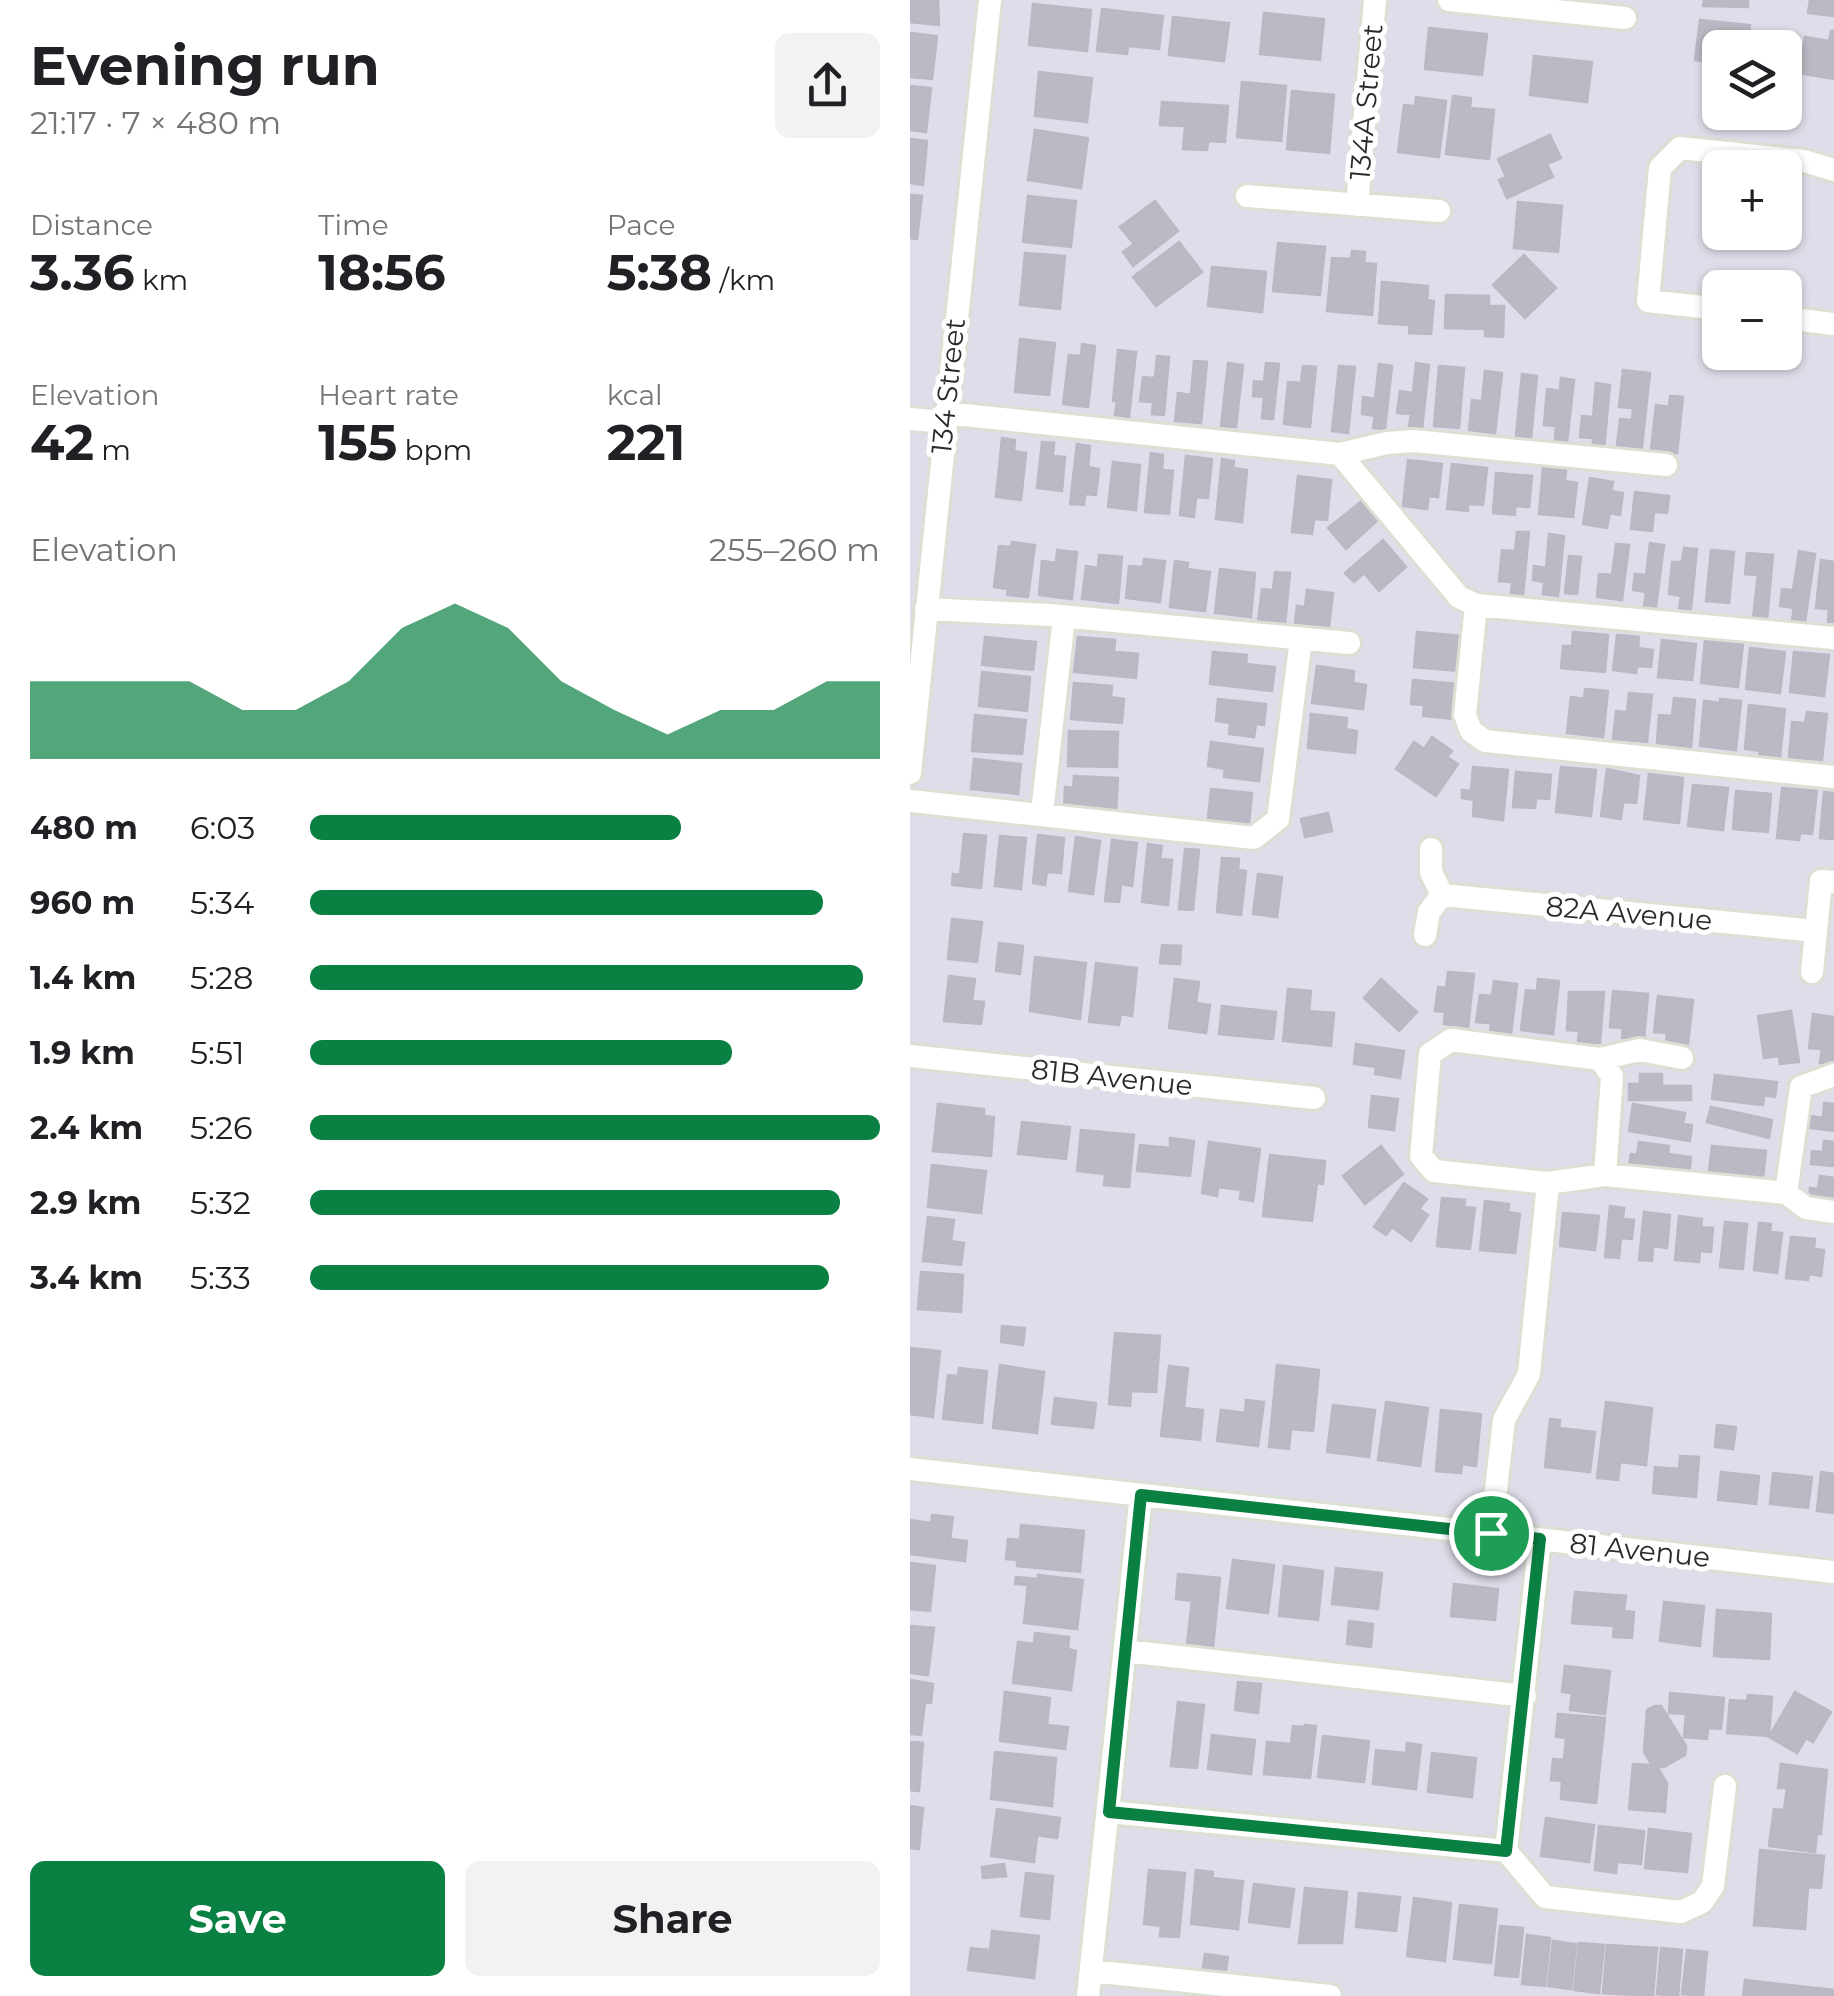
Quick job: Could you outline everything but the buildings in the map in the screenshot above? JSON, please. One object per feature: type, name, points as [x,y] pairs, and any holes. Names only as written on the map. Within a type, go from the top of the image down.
[{"type":"street","name":"134 Street","points":[[910,773],[990,0]]},
{"type":"street","name":"134A Street","points":[[1356,204],[1376,0]]},
{"type":"street","points":[[1449,0],[1624,18]]},
{"type":"street","points":[[1702,308],[1648,300],[1660,168],[1680,148],[1804,161],[1834,170]]},
{"type":"street","name":"134A Street","points":[[1247,196],[1439,211]]},
{"type":"street","points":[[1802,320],[1834,324]]},
{"type":"street","points":[[910,418],[944,417],[1340,454],[1413,441],[1666,465]]},
{"type":"street","points":[[1340,454],[1459,596],[1476,605],[1834,638]]},
{"type":"street","points":[[1476,605],[1465,715],[1472,732],[1485,740],[1834,776]]},
{"type":"street","points":[[926,609],[1064,617],[1349,644]]},
{"type":"street","points":[[1042,813],[1064,617]]},
{"type":"street","points":[[910,801],[1254,838],[1278,819],[1301,639]]},
{"type":"street","points":[[1425,935],[1428,912],[1442,895],[1431,872],[1430,849]]},
{"type":"street","points":[[1812,972],[1820,881],[1834,882]]},
{"type":"street","name":"82A Avenue","points":[[1442,895],[1816,931]]},
{"type":"street","points":[[1682,1058],[1640,1050],[1600,1059],[1451,1040],[1430,1054],[1421,1156],[1434,1172],[1548,1184],[1606,1175],[1786,1193],[1806,1208],[1834,1212]]},
{"type":"street","name":"81B Avenue","points":[[910,1056],[1314,1098]]},
{"type":"street","points":[[1600,1059],[1612,1076],[1606,1175]]},
{"type":"street","points":[[1786,1193],[1801,1087],[1834,1075]]},
{"type":"street","points":[[1491,1533],[1504,1420],[1529,1374],[1548,1184]]},
{"type":"street","name":"81 Avenue","points":[[910,1469],[1834,1572]]},
{"type":"street","points":[[1088,1996],[1141,1495]]},
{"type":"street","points":[[1506,1851],[1540,1539]]},
{"type":"street","points":[[1126,1650],[1525,1696]]},
{"type":"street","points":[[1109,1812],[1506,1851],[1545,1897],[1681,1912],[1702,1902],[1713,1886],[1725,1786]]},
{"type":"street","points":[[1091,1971],[1330,1996]]},
{"type":"route","points":[[1141,1495],[1491,1533],[1540,1539],[1506,1851],[1109,1812],[1141,1495]]}]
